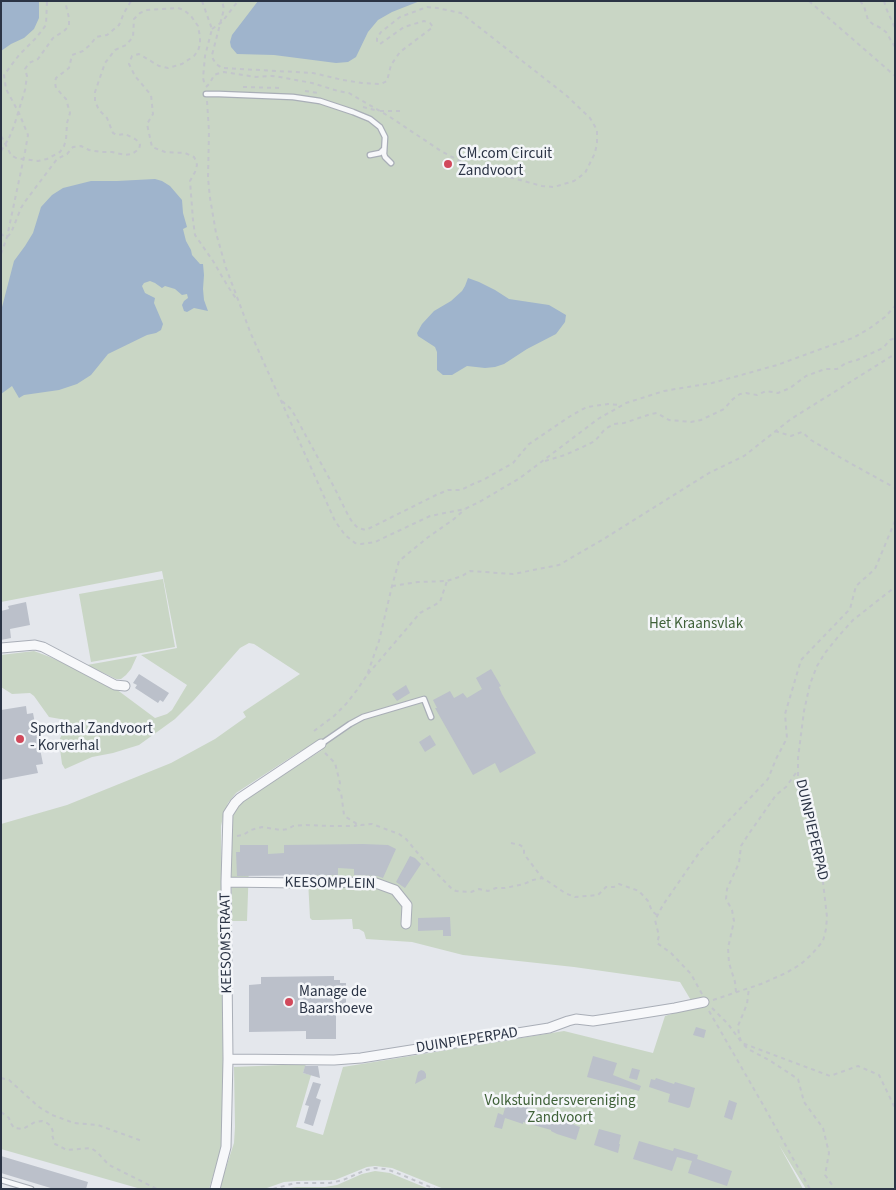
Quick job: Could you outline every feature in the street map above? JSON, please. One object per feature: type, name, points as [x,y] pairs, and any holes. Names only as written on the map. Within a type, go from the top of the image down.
[{"type":"street","points":[[1,648],[43,647],[115,685],[125,686]]},
{"type":"street","name":"KEESOMSTRAAT","points":[[215,1189],[226,1147],[228,1059],[226,882],[228,814],[235,802],[240,798],[322,748]]},
{"type":"street","name":"KEESOMPLEIN","points":[[226,882],[373,882],[395,890],[407,905],[406,924]]},
{"type":"street","name":"DUINPIEPERPAD","points":[[228,1059],[334,1060],[361,1058],[549,1028],[568,1020],[593,1021],[705,1002]]},
{"type":"lane","points":[[206,94],[293,96],[340,107],[362,116],[380,127],[384,134],[385,142],[383,152],[385,158],[391,163]]},
{"type":"lane","points":[[370,155],[380,153],[384,149]]},
{"type":"lane","points":[[322,748],[350,724],[363,717],[424,699],[431,717]]},
{"type":"lane","points":[[1,1180],[31,1189]]},
{"type":"lane","points":[[7,1189],[9,1182]]},
{"type":"path","points":[[1,254],[7,237],[28,136],[19,113],[6,89],[4,75],[46,25],[47,1]]},
{"type":"path","points":[[1,151],[9,138],[19,113],[27,76],[25,70],[29,63],[38,59],[53,38],[70,26],[65,1]]},
{"type":"path","points":[[1,136],[11,155],[16,158],[24,160],[47,159],[60,152],[66,140],[67,123],[70,113],[66,100],[56,88],[56,78],[69,68],[72,56],[84,51],[96,37],[108,35],[119,26],[131,1]]},
{"type":"path","points":[[202,1],[212,29],[203,78],[206,87],[209,130],[208,178],[216,233],[226,268],[251,334],[335,521],[350,540],[361,544],[375,542],[430,516],[465,509]]},
{"type":"path","points":[[206,87],[214,75],[224,72],[256,77],[280,77],[349,93],[473,168],[542,186],[554,187],[574,181],[586,173],[595,153],[597,143],[597,130],[590,118],[567,96],[461,13],[427,7],[400,17],[381,32],[377,38],[377,42],[380,44],[404,27],[424,22],[430,23],[432,27],[400,52],[392,65],[387,82],[381,84],[343,80],[313,73],[222,68],[216,64],[212,55],[222,22],[224,9],[222,1]]},
{"type":"path","points":[[212,29],[222,22],[238,1]]},
{"type":"path","points":[[809,1],[895,76]]},
{"type":"path","points":[[860,1],[864,6],[868,20],[886,32],[895,47]]},
{"type":"path","points":[[884,1],[895,28]]},
{"type":"path","points":[[7,237],[14,230],[20,208],[56,159],[67,154],[72,148],[81,146],[89,150],[125,155],[132,154],[139,149],[139,142],[135,139],[125,134],[117,135],[113,133],[107,118],[99,110],[95,101],[95,92],[106,63],[115,50],[126,45],[133,37],[134,20],[140,13],[147,10],[178,8],[191,16],[198,26],[200,44],[194,56],[182,64],[168,68],[160,66],[139,54],[132,56],[128,64],[135,76],[151,95],[153,114],[147,124],[152,147],[165,152],[185,153],[194,157],[196,161],[195,172],[190,181],[195,235],[239,303]]},
{"type":"path","points":[[1,233],[7,237]]},
{"type":"path","points":[[367,675],[379,641],[399,561],[465,509],[500,491],[520,478],[598,418],[622,405],[664,391],[734,378],[853,338],[885,317],[895,306]]},
{"type":"path","points":[[542,462],[565,455],[595,441],[605,429],[614,424],[624,423],[657,413],[669,420],[691,422],[724,409],[740,394],[757,395],[766,391],[778,393],[790,388],[806,376],[825,369],[837,369],[846,363],[883,348],[890,340],[895,338]]},
{"type":"path","points":[[392,586],[418,582],[447,581],[470,571],[513,574],[559,565],[709,473],[744,456],[791,419],[895,354]]},
{"type":"path","points":[[280,399],[291,408],[353,523],[358,528],[366,530],[436,495],[448,490],[460,490],[483,480],[513,463],[529,444],[587,407],[608,404],[622,405]]},
{"type":"path","points":[[775,431],[791,436],[802,432],[811,440],[895,488]]},
{"type":"path","points":[[810,1189],[691,974],[657,942],[660,936],[654,920],[701,850],[768,780],[776,758],[787,738],[785,714],[801,660],[850,609],[856,586],[875,568],[895,521]]},
{"type":"path","points":[[314,731],[334,716],[358,690],[367,675],[420,613],[440,602],[447,581]]},
{"type":"path","name":"DUINPIEPERPAD","points":[[705,1002],[761,984],[786,973],[801,964],[823,941],[827,917],[823,882],[819,860],[804,810],[798,778],[798,758],[806,702],[817,666],[836,638],[853,620],[895,587]]},
{"type":"path","points":[[322,748],[335,763],[340,783],[338,790],[341,792],[346,818],[361,825],[372,824],[406,839],[420,857],[452,889],[471,892],[479,889],[488,891],[543,879]]},
{"type":"path","points":[[736,992],[736,982],[729,964],[728,948],[734,921],[732,910],[726,899],[727,889],[740,862],[741,846],[776,795],[786,787],[798,770]]},
{"type":"path","points":[[233,838],[262,827],[281,830],[293,826],[355,826],[357,824]]},
{"type":"path","points":[[511,843],[524,848],[524,854],[543,879],[564,894],[575,897],[598,895],[606,887],[614,887],[619,884],[639,891],[648,901],[652,911],[657,915]]},
{"type":"path","points":[[749,988],[747,1004],[738,1026],[742,1043],[830,1076],[858,1066],[879,1075],[895,1108]]},
{"type":"path","points":[[705,1002],[728,1024],[748,1049],[798,1079],[804,1102],[823,1128],[829,1153],[826,1175],[834,1189]]},
{"type":"path","points":[[1,1078],[9,1080],[39,1107],[52,1114],[74,1123],[98,1125],[142,1141]]},
{"type":"path","points":[[1,1112],[9,1118],[14,1128],[23,1129],[35,1122],[42,1121],[47,1123],[53,1132],[54,1144],[67,1150],[91,1148],[109,1165],[157,1189]]},
{"type":"path","points":[[273,1189],[295,1183],[330,1183],[375,1168],[395,1172],[435,1189]]},
{"type":"path","points":[[147,1189],[149,1185]]},
{"type":"green space","points":[[1,1],[895,1],[895,1189],[806,1189],[779,1145],[803,1189],[444,1189],[392,1168],[375,1166],[367,1167],[335,1180],[284,1182],[264,1189],[219,1189],[234,1143],[234,1067],[306,1064],[303,1073],[311,1075],[296,1127],[323,1135],[343,1067],[564,1031],[653,1053],[665,1016],[695,1007],[680,982],[574,967],[463,955],[412,942],[366,939],[364,932],[359,929],[353,929],[352,919],[312,920],[310,918],[308,880],[295,865],[249,865],[247,921],[232,921],[231,843],[234,812],[241,802],[322,750],[318,742],[299,752],[236,793],[228,803],[223,817],[221,826],[224,1121],[222,1146],[209,1189],[141,1189],[1,1149],[1,824],[67,805],[171,763],[215,739],[246,717],[243,712],[300,674],[254,644],[249,643],[240,648],[175,719],[139,745],[92,757],[65,769],[62,764],[59,741],[66,720],[49,717],[30,693],[12,694],[1,687],[1,655],[34,651],[112,686],[155,718],[172,710],[187,685],[141,655],[177,648],[162,571],[1,602]]},
{"type":"green space","points":[[163,579],[175,647],[91,662],[79,594]]},
{"type":"green space","points":[[137,656],[131,669],[121,679],[116,679],[87,665]]},
{"type":"green space","points":[[375,1171],[390,1173],[429,1189],[282,1189],[337,1185],[362,1174]]},
{"type":"water","points":[[1,1],[39,1],[39,18],[34,29],[24,38],[1,51]]},
{"type":"water","points":[[258,1],[420,1],[392,12],[378,20],[368,32],[356,57],[348,62],[336,63],[274,55],[237,54],[231,47],[232,35]]},
{"type":"water","points":[[155,179],[170,186],[182,200],[187,227],[183,229],[186,241],[192,255],[200,264],[203,264],[204,300],[208,311],[194,308],[187,312],[184,311],[182,305],[188,298],[187,294],[182,295],[175,289],[165,286],[162,288],[150,281],[144,283],[142,286],[145,293],[155,298],[154,303],[163,324],[161,330],[108,354],[91,375],[77,384],[59,390],[24,395],[19,398],[12,386],[1,394],[1,311],[14,261],[33,233],[41,207],[52,195],[63,188],[91,181]]},
{"type":"water","points":[[468,278],[495,290],[509,299],[549,305],[566,315],[565,322],[556,334],[504,364],[485,368],[467,366],[452,375],[443,375],[437,370],[437,352],[435,347],[418,336],[417,333],[422,324],[434,311],[451,301],[462,291]]},
{"type":"building","points":[[26,602],[30,625],[10,629],[11,638],[1,640],[1,611],[9,609],[8,606]]},
{"type":"building","points":[[491,669],[501,686],[499,687],[502,694],[536,753],[500,773],[495,763],[473,775],[435,708],[437,708],[433,700],[450,691],[454,698],[463,693],[467,698],[482,689],[476,678]]},
{"type":"building","points":[[139,674],[169,693],[163,702],[160,700],[158,703],[135,688],[137,685],[133,683]]},
{"type":"building","points":[[406,685],[410,693],[397,701],[392,694]]},
{"type":"building","name":"Sporthal Zandvoort - Korverhal","points":[[26,706],[27,714],[33,713],[43,764],[36,765],[38,773],[1,780],[1,710]]},
{"type":"building","points":[[430,735],[436,745],[425,752],[419,742]]},
{"type":"building","points":[[240,845],[268,845],[268,854],[284,853],[284,845],[388,845],[396,849],[383,878],[354,875],[354,869],[338,868],[338,875],[237,876],[236,852],[240,852]]},
{"type":"building","points":[[410,856],[421,864],[405,888],[396,882]]},
{"type":"building","points":[[450,917],[451,936],[443,936],[443,930],[418,931],[418,918]]},
{"type":"building","points":[[334,976],[334,980],[346,983],[346,1005],[336,1005],[336,1039],[306,1039],[306,1031],[249,1032],[249,985],[261,984],[261,977]]},
{"type":"building","points":[[696,1027],[706,1030],[704,1038],[693,1035]]},
{"type":"building","points":[[593,1056],[617,1063],[613,1075],[641,1086],[639,1091],[587,1077]]},
{"type":"building","points":[[305,1066],[318,1066],[320,1078],[303,1073]]},
{"type":"building","points":[[632,1068],[640,1070],[637,1080],[629,1078]]},
{"type":"building","points":[[421,1070],[426,1074],[426,1078],[415,1084],[418,1072]]},
{"type":"building","points":[[656,1078],[695,1088],[690,1107],[668,1102],[670,1094],[649,1087],[651,1079],[655,1080]]},
{"type":"building","points":[[313,1082],[321,1084],[316,1098],[321,1100],[313,1126],[304,1123],[309,1106],[305,1105]]},
{"type":"building","points":[[729,1100],[737,1103],[732,1120],[724,1117]]},
{"type":"building","points":[[507,1101],[524,1105],[580,1127],[576,1140],[551,1130],[505,1118],[502,1129],[494,1127],[498,1113],[503,1115]]},
{"type":"building","points":[[599,1129],[621,1135],[618,1153],[594,1145]]},
{"type":"building","points":[[639,1141],[673,1151],[674,1148],[698,1155],[697,1159],[732,1171],[727,1186],[688,1173],[692,1161],[677,1157],[672,1171],[633,1159]]},
{"type":"building","points":[[1,1156],[88,1182],[86,1189],[54,1189],[1,1173]]},
{"type":"place","name":"CM.com Circuit Zandvoort","points":[[448,164]]},
{"type":"place","name":"Sporthal Zandvoort - Korverhal","points":[[20,739]]},
{"type":"place","name":"Manage de Baarshoeve","points":[[289,1002]]},
{"type":"park label","name":"Het Kraansvlak","points":[[696,625]]},
{"type":"park label","name":"Volkstuindersvereniging Zandvoort","points":[[560,1110]]}]
